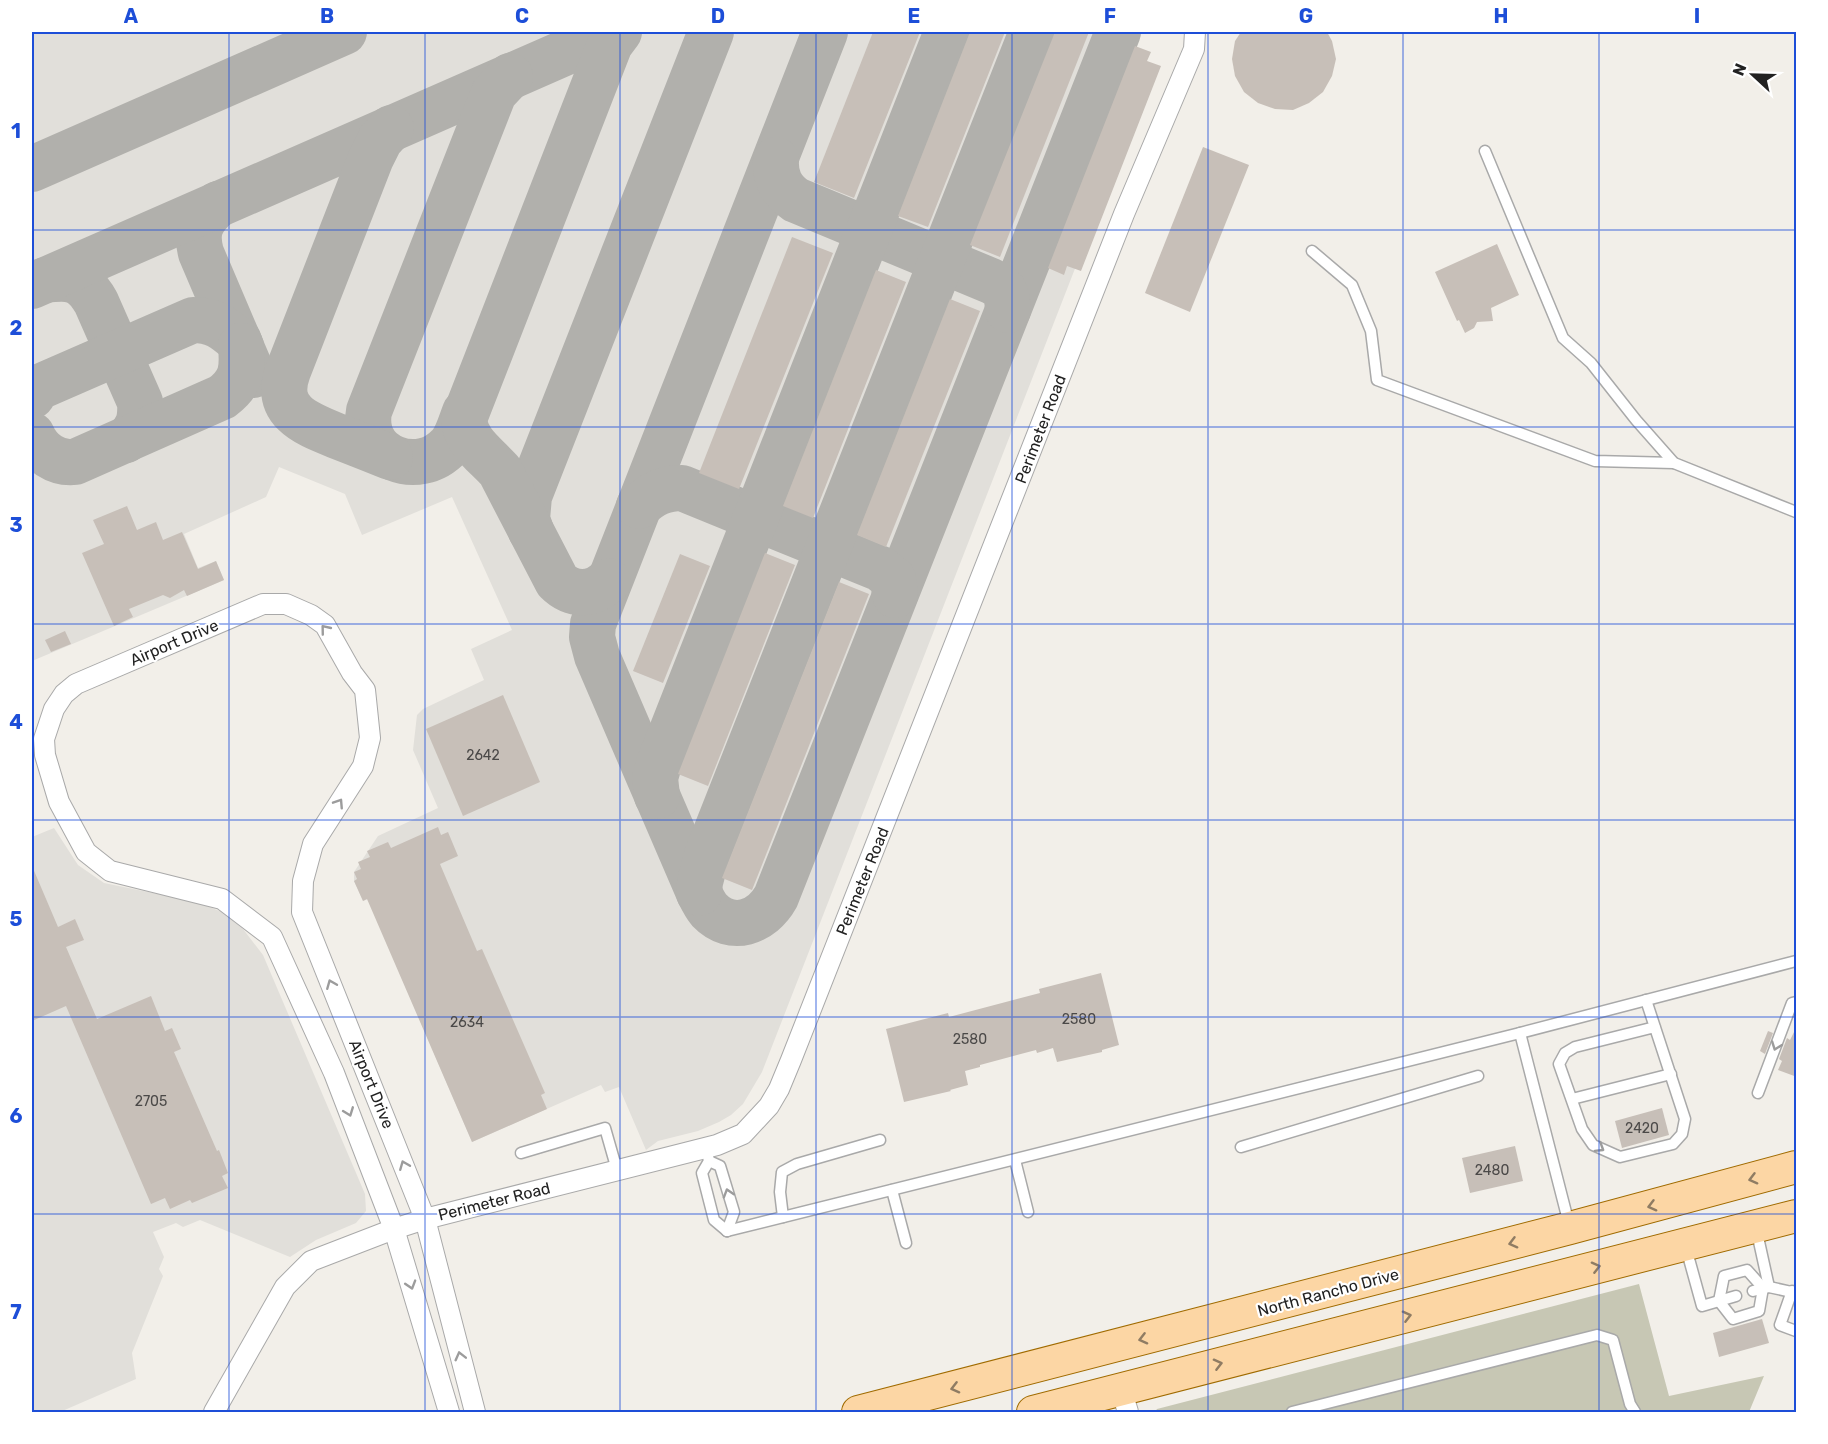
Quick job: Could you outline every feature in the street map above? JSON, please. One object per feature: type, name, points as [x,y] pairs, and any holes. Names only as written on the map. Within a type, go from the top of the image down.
[{"type":"main road","name":"North Rancho Drive","points":[[858,1413],[1797,1167]]},
{"type":"main road","points":[[1033,1413],[1124,1401],[1685,1245],[1781,1224]]},
{"type":"main road","points":[[1124,1401],[1164,1360],[1200,1347],[1220,1320]]},
{"type":"street","name":"Perimeter Road","points":[[214,1413],[285,1287],[311,1261],[425,1219],[617,1170],[707,1154],[743,1134],[768,1106],[779,1089],[1124,214],[1194,50],[1195,32]]},
{"type":"street","name":"Airport Drive","points":[[449,1413],[394,1229],[334,1073],[273,937],[222,899],[110,871],[86,852],[59,801],[45,755],[44,739],[54,709],[64,694],[76,684],[264,604],[286,604],[311,615],[325,625],[352,673],[365,690],[370,738],[363,766],[313,844],[303,881],[302,912],[425,1219],[475,1413]]},
{"type":"lane","points":[[1485,151],[1563,338],[1591,363],[1674,463]]},
{"type":"lane","points":[[1312,251],[1352,285],[1371,331],[1377,381],[1595,461],[1674,463],[1797,512]]},
{"type":"lane","points":[[727,1231],[1520,1033],[1797,961]]},
{"type":"lane","points":[[1646,1000],[1671,1074],[1685,1119],[1682,1134],[1673,1144],[1620,1157],[1593,1145],[1582,1129],[1559,1064],[1565,1053],[1575,1047],[1655,1027]]},
{"type":"lane","points":[[1758,1093],[1792,1003],[1797,1002]]},
{"type":"lane","points":[[1520,1033],[1570,1228]]},
{"type":"lane","points":[[1572,1099],[1671,1074]]},
{"type":"lane","points":[[1241,1147],[1478,1076]]},
{"type":"lane","points":[[520,1153],[605,1128],[617,1170]]},
{"type":"lane","points":[[783,1217],[780,1192],[782,1172],[797,1164],[880,1140]]},
{"type":"lane","points":[[707,1154],[720,1166],[734,1212],[727,1231],[714,1220],[702,1173],[707,1154]]},
{"type":"lane","points":[[1016,1160],[1028,1212]]},
{"type":"lane","points":[[892,1190],[906,1243]]},
{"type":"lane","points":[[1781,1224],[1762,1289],[1759,1311],[1733,1319],[1719,1301],[1724,1276],[1747,1270],[1762,1289],[1794,1292],[1780,1324],[1797,1331]]},
{"type":"lane","points":[[1685,1245],[1702,1306],[1736,1296]]},
{"type":"lane","points":[[1292,1413],[1597,1335],[1613,1340],[1630,1404],[1635,1413]]},
{"type":"shaded area","points":[[32,32],[1142,32],[1053,257],[1076,266],[762,1072],[743,1104],[731,1115],[698,1131],[658,1141],[646,1150],[619,1087],[605,1092],[601,1085],[472,1142],[368,899],[363,901],[354,881],[354,872],[378,836],[438,808],[413,750],[417,715],[423,709],[484,680],[471,649],[512,630],[452,497],[362,535],[345,494],[279,467],[266,497],[184,534],[198,568],[216,561],[224,580],[32,661]]},
{"type":"shaded area","points":[[54,828],[78,865],[104,883],[197,902],[222,912],[243,929],[263,955],[365,1194],[366,1211],[356,1223],[316,1240],[290,1257],[200,1220],[183,1227],[176,1223],[153,1232],[164,1257],[159,1269],[163,1276],[132,1353],[136,1379],[60,1412],[32,1412],[32,837]]},
{"type":"shaded area","points":[[1639,1284],[1669,1396],[1764,1376],[1749,1412],[1155,1412],[1157,1409]]},
{"type":"building","points":[[873,32],[920,32],[854,198],[814,182]]},
{"type":"building","points":[[970,32],[1005,32],[928,227],[898,216]]},
{"type":"building","points":[[1055,32],[1089,32],[1000,257],[970,245]]},
{"type":"building","points":[[1241,32],[1327,32],[1332,41],[1336,59],[1332,76],[1323,92],[1309,103],[1293,110],[1275,109],[1258,103],[1244,92],[1235,76],[1232,59],[1235,41]]},
{"type":"building","points":[[1135,46],[1151,52],[1147,61],[1161,66],[1081,271],[1067,266],[1064,275],[1048,268]]},
{"type":"building","points":[[1203,147],[1249,165],[1190,312],[1145,293]]},
{"type":"building","points":[[792,237],[833,253],[739,489],[699,473]]},
{"type":"building","points":[[1497,244],[1519,295],[1491,308],[1493,321],[1477,322],[1474,328],[1465,333],[1459,320],[1457,321],[1435,272]]},
{"type":"building","points":[[876,270],[906,282],[813,518],[783,506]]},
{"type":"building","points":[[950,299],[980,311],[886,547],[857,535]]},
{"type":"building","points":[[127,506],[137,530],[156,522],[163,540],[182,532],[198,569],[216,561],[224,580],[187,596],[184,590],[170,598],[163,595],[129,609],[133,617],[114,626],[82,553],[104,544],[93,520]]},
{"type":"building","points":[[765,553],[795,565],[708,786],[678,774]]},
{"type":"building","points":[[680,554],[710,566],[663,683],[633,671]]},
{"type":"building","points":[[839,582],[869,594],[752,890],[722,878]]},
{"type":"building","points":[[65,631],[71,644],[51,652],[45,640]]},
{"type":"building","points":[[503,695],[540,782],[463,816],[426,729]]},
{"type":"building","points":[[438,827],[441,835],[448,832],[458,856],[440,864],[477,951],[482,949],[545,1093],[541,1095],[547,1109],[472,1142],[367,899],[363,901],[354,881],[357,879],[354,872],[361,869],[358,862],[370,857],[367,851],[388,842],[391,848]]},
{"type":"building","points":[[32,866],[58,927],[75,919],[84,940],[66,947],[97,1019],[151,996],[165,1031],[172,1028],[181,1049],[174,1052],[217,1151],[219,1150],[228,1173],[222,1176],[228,1188],[192,1203],[190,1200],[170,1209],[165,1198],[151,1204],[66,1006],[32,1021]]},
{"type":"building","points":[[1101,973],[1119,1045],[1102,1050],[1102,1052],[1057,1062],[1053,1048],[1037,1053],[1036,1050],[965,1071],[968,1085],[904,1102],[886,1029],[948,1013],[949,1017],[1040,993],[1039,989]]},
{"type":"building","points":[[1797,1026],[1797,1077],[1778,1070],[1782,1061],[1779,1059],[1787,1038],[1790,1040]]},
{"type":"building","points":[[1768,1031],[1773,1033],[1765,1054],[1760,1051]]},
{"type":"building","points":[[1662,1108],[1669,1135],[1622,1148],[1615,1121]]},
{"type":"building","points":[[1515,1146],[1523,1181],[1470,1193],[1462,1158]]},
{"type":"building","points":[[1762,1319],[1769,1343],[1719,1357],[1713,1333]]},
{"type":"taxiway","points":[[32,169],[344,32]]},
{"type":"taxiway","points":[[32,286],[612,32]]},
{"type":"taxiway","points":[[608,581],[596,589],[583,592],[570,590],[557,581],[500,471],[472,442],[464,419],[610,44],[619,32]]},
{"type":"taxiway","points":[[531,531],[527,519],[529,496],[711,32]]},
{"type":"taxiway","points":[[825,32],[593,624],[592,637],[597,656],[699,893],[709,910],[727,922],[746,922],[755,918],[763,913],[776,897],[1118,32]]},
{"type":"taxiway","points":[[657,796],[655,778],[659,764],[947,32]]},
{"type":"taxiway","points":[[699,893],[707,855],[1032,32]]},
{"type":"taxiway","points":[[465,412],[452,443],[437,456],[423,461],[408,462],[383,451],[374,441],[369,427],[369,411],[494,93],[510,76]]},
{"type":"taxiway","points":[[390,457],[304,421],[289,406],[285,397],[285,385],[288,371],[371,158],[380,140],[391,128]]},
{"type":"taxiway","points":[[776,160],[780,183],[796,200],[991,281],[1000,286],[1005,293],[1008,310]]},
{"type":"taxiway","points":[[218,204],[207,215],[201,226],[199,245],[253,375]]},
{"type":"taxiway","points":[[45,280],[75,281],[86,288],[96,302],[140,402],[138,423],[134,432],[126,440]]},
{"type":"taxiway","points":[[32,396],[37,388],[193,320],[207,321],[218,326],[239,341]]},
{"type":"taxiway","points":[[32,435],[39,447],[49,456],[61,461],[75,462],[222,397],[234,386],[240,374],[241,346]]},
{"type":"taxiway","points":[[639,506],[659,492],[682,488],[881,569],[893,579],[895,595]]}]
